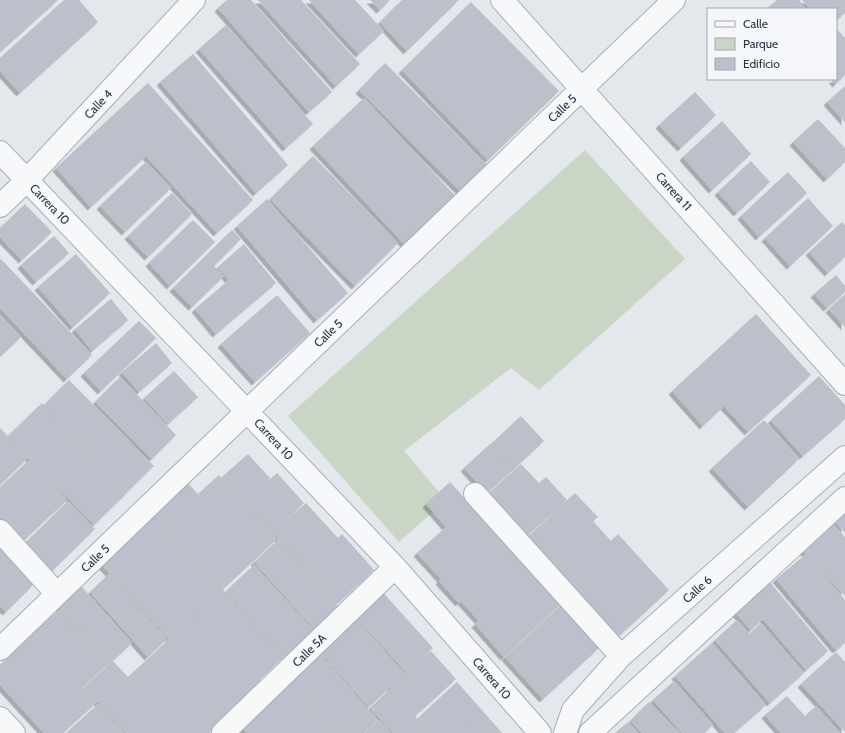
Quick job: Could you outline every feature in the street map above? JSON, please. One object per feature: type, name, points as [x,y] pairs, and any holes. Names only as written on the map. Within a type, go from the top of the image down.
[{"type":"street","name":"Calle 4","points":[[0,206],[27,180],[194,0]]},
{"type":"street","name":"Carrera 11","points":[[502,0],[845,384]]},
{"type":"street","name":"Calle 5","points":[[0,649],[674,0]]},
{"type":"street","name":"Carrera 10","points":[[0,152],[395,567],[540,733]]},
{"type":"street","name":"Calle 6","points":[[565,733],[574,710],[621,656],[845,457]]},
{"type":"street","points":[[475,494],[621,656]]},
{"type":"street","points":[[590,733],[845,498]]},
{"type":"street","points":[[0,531],[57,594]]},
{"type":"street","name":"Calle 5A","points":[[222,733],[395,567]]},
{"type":"street","points":[[0,718],[14,733]]},
{"type":"green space","points":[[585,150],[685,259],[539,390],[511,368],[404,451],[446,500],[399,542],[288,416]]},
{"type":"building","points":[[0,0],[58,0],[0,52]]},
{"type":"building","points":[[64,0],[79,0],[98,22],[20,93],[0,71],[0,58]]},
{"type":"building","points":[[227,0],[251,0],[332,92],[309,112],[218,8]]},
{"type":"building","points":[[258,0],[301,0],[360,64],[336,86]]},
{"type":"building","points":[[309,0],[355,0],[384,31],[359,54]]},
{"type":"building","points":[[370,0],[390,0],[380,10]]},
{"type":"building","points":[[402,0],[459,0],[407,51],[380,22]]},
{"type":"building","points":[[777,0],[799,0],[805,8],[767,8]]},
{"type":"building","points":[[802,0],[845,0],[845,13],[837,20],[837,8],[809,8]]},
{"type":"building","points":[[471,2],[559,91],[488,160],[402,70]]},
{"type":"building","points":[[226,25],[313,124],[286,148],[199,49]]},
{"type":"building","points":[[837,29],[845,38],[845,75],[836,84],[833,80],[837,80]]},
{"type":"building","points":[[193,54],[288,165],[256,193],[160,82]]},
{"type":"building","points":[[385,63],[489,167],[462,193],[359,90]]},
{"type":"building","points":[[148,83],[253,200],[217,233],[146,156],[91,207],[56,168]]},
{"type":"building","points":[[845,86],[845,122],[827,102]]},
{"type":"building","points":[[695,92],[716,115],[681,148],[659,125]]},
{"type":"building","points":[[364,98],[459,200],[408,248],[313,146]]},
{"type":"building","points":[[818,119],[845,148],[845,162],[827,179],[793,142]]},
{"type":"building","points":[[722,121],[751,154],[712,190],[683,157]]},
{"type":"building","points":[[313,156],[398,243],[355,286],[270,199]]},
{"type":"building","points":[[751,161],[770,182],[737,213],[718,192]]},
{"type":"building","points":[[146,162],[171,188],[125,232],[100,206]]},
{"type":"building","points":[[788,172],[807,193],[759,237],[741,216]]},
{"type":"building","points":[[172,193],[192,214],[148,257],[128,236]]},
{"type":"building","points":[[808,198],[833,226],[790,266],[765,238]]},
{"type":"building","points":[[267,199],[348,293],[317,320],[237,226]]},
{"type":"building","points":[[25,204],[52,232],[22,260],[0,237],[0,228]]},
{"type":"building","points":[[193,220],[215,242],[170,286],[149,263]]},
{"type":"building","points":[[842,222],[845,225],[845,257],[828,273],[809,252]]},
{"type":"building","points":[[232,230],[241,239],[214,266],[224,276],[192,307],[173,288]]},
{"type":"building","points":[[54,236],[69,253],[36,282],[21,265]]},
{"type":"building","points":[[244,244],[276,283],[216,334],[195,309],[229,280],[218,267]]},
{"type":"building","points":[[76,254],[110,293],[73,327],[38,287]]},
{"type":"building","points":[[1,259],[92,355],[67,379],[0,308]]},
{"type":"building","points":[[836,275],[845,286],[845,292],[827,308],[814,294]]},
{"type":"building","points":[[845,294],[845,327],[829,309]]},
{"type":"building","points":[[277,295],[310,333],[255,382],[221,344]]},
{"type":"building","points":[[111,299],[128,320],[92,351],[75,329]]},
{"type":"building","points":[[756,314],[811,375],[748,432],[724,406],[703,426],[672,391]]},
{"type":"building","points":[[0,315],[21,337],[0,357]]},
{"type":"building","points":[[139,321],[156,338],[101,391],[84,373]]},
{"type":"building","points":[[156,343],[172,363],[139,392],[122,372]]},
{"type":"building","points":[[174,371],[198,397],[168,424],[144,398]]},
{"type":"building","points":[[819,376],[845,405],[845,419],[803,456],[771,420]]},
{"type":"building","points":[[120,377],[176,435],[152,459],[95,402]]},
{"type":"building","points":[[69,380],[154,466],[128,491],[44,405]]},
{"type":"building","points":[[42,403],[128,492],[94,525],[44,473],[67,500],[19,545],[0,525],[0,487],[30,459],[14,442],[28,458],[0,485],[0,428],[8,436]]},
{"type":"building","points":[[521,416],[544,441],[514,469],[491,444]]},
{"type":"building","points":[[764,420],[799,459],[748,507],[712,468]]},
{"type":"building","points":[[490,444],[513,470],[487,493],[464,468]]},
{"type":"building","points":[[248,454],[270,478],[267,482],[277,473],[304,503],[280,526],[306,503],[338,538],[342,534],[374,570],[337,604],[305,569],[314,560],[305,568],[222,477]]},
{"type":"building","points":[[521,464],[539,483],[546,477],[567,500],[527,536],[488,494]]},
{"type":"building","points":[[219,475],[277,539],[223,589],[153,511],[186,481],[198,494]]},
{"type":"building","points":[[450,482],[561,604],[504,657],[475,624],[479,621],[461,601],[459,603],[439,581],[441,579],[417,553],[446,527],[426,504]]},
{"type":"building","points":[[575,493],[598,517],[593,521],[611,541],[618,534],[669,590],[619,636],[568,579],[566,581],[527,538]]},
{"type":"building","points":[[68,501],[95,529],[48,575],[21,547]]},
{"type":"building","points":[[845,502],[845,533],[830,516]]},
{"type":"building","points":[[152,511],[284,657],[260,679],[262,681],[227,713],[229,715],[209,733],[126,733],[84,687],[113,661],[128,677],[200,611],[169,639],[102,565],[133,537],[128,532]]},
{"type":"building","points":[[828,518],[845,537],[845,596],[808,556],[845,600],[845,643],[836,650],[776,579],[806,554],[798,545]]},
{"type":"building","points":[[278,540],[344,613],[320,635],[254,562]]},
{"type":"building","points":[[0,548],[34,584],[6,612],[0,606]]},
{"type":"building","points":[[254,565],[318,635],[289,661],[226,591]]},
{"type":"building","points":[[109,574],[167,639],[148,657],[90,592]]},
{"type":"building","points":[[769,581],[828,651],[806,670],[763,619],[751,630],[734,611]]},
{"type":"building","points":[[81,586],[132,643],[109,664],[58,607]]},
{"type":"building","points":[[378,587],[433,648],[411,668],[431,651],[456,679],[415,716],[431,733],[393,733],[370,708],[391,688],[390,687],[369,707],[317,649],[354,617],[405,674],[407,673],[351,612]]},
{"type":"building","points":[[561,605],[599,648],[543,699],[505,657]]},
{"type":"building","points":[[59,610],[108,664],[83,687],[97,702],[63,733],[44,733],[0,685],[0,665],[34,633],[48,648],[34,632]]},
{"type":"building","points":[[737,620],[749,634],[761,623],[804,673],[770,703],[715,640]]},
{"type":"building","points":[[712,643],[766,705],[734,733],[725,733],[675,676]]},
{"type":"building","points":[[318,652],[378,720],[364,733],[339,733],[290,679]]},
{"type":"building","points":[[836,652],[845,662],[845,732],[801,684]]},
{"type":"building","points":[[289,679],[338,733],[296,733],[266,700]]},
{"type":"building","points":[[674,681],[713,725],[704,733],[682,733],[653,700]]},
{"type":"building","points":[[457,682],[502,733],[458,733],[465,725],[457,733],[432,733],[418,718]]},
{"type":"building","points":[[787,696],[805,716],[816,706],[840,733],[781,733],[765,715]]},
{"type":"building","points":[[266,700],[296,733],[247,733],[239,725]]},
{"type":"building","points":[[649,702],[680,733],[642,733],[630,721]]},
{"type":"building","points":[[98,704],[124,733],[66,733]]},
{"type":"building","points":[[379,720],[391,733],[365,733]]},
{"type":"building","points":[[628,722],[638,733],[615,733]]}]
